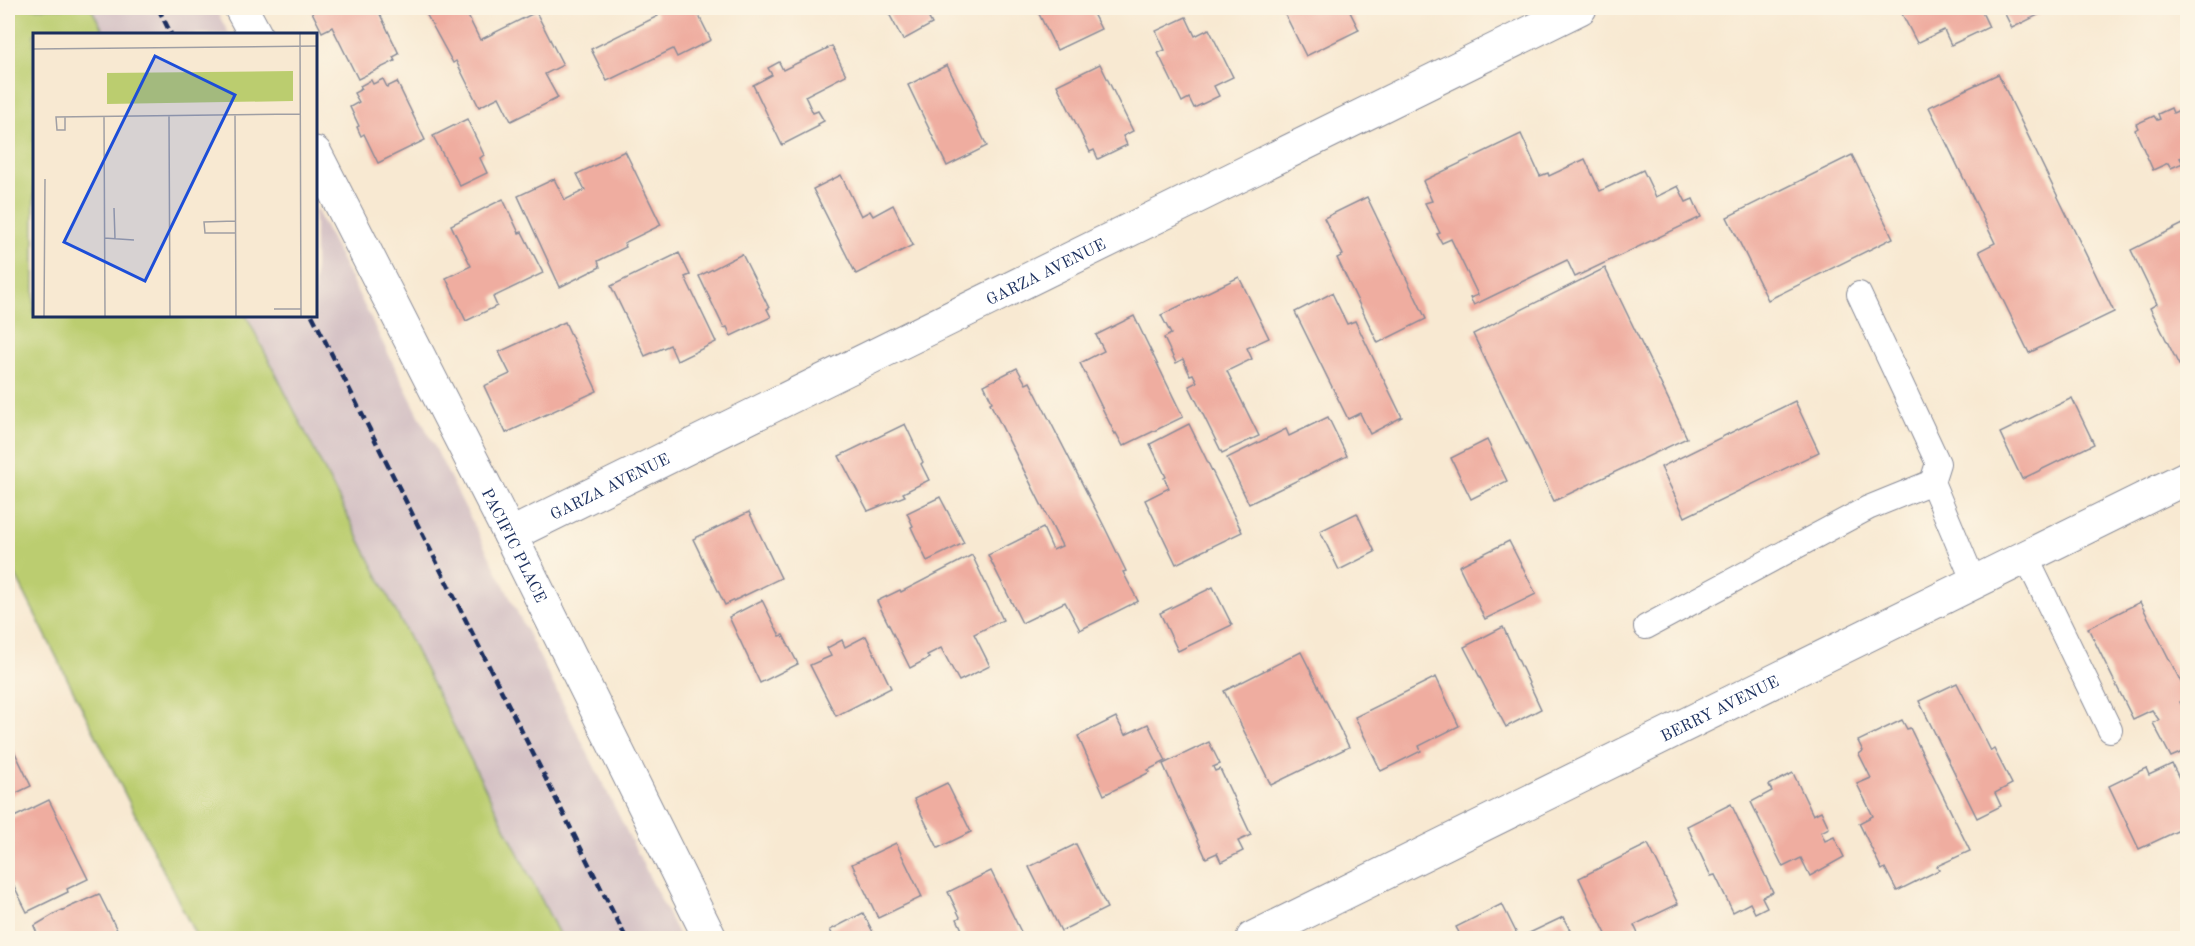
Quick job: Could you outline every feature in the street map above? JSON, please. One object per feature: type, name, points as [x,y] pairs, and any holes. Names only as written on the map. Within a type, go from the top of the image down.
[{"type":"street","points":[[241,8],[254,33]]},
{"type":"street","name":"GARZA AVENUE","points":[[510,535],[1580,8]]},
{"type":"street","name":"PACIFIC PLACE","points":[[316,155],[510,535],[710,939]]},
{"type":"street","name":"BERRY AVENUE","points":[[1253,939],[2187,477]]},
{"type":"lane","points":[[1859,294],[1938,463],[1932,482],[1974,582]]},
{"type":"lane","points":[[1646,627],[1868,508],[1932,482]]},
{"type":"lane","points":[[2026,557],[2110,730]]},
{"type":"shaded area","points":[[91,8],[215,8],[228,33],[104,33]]},
{"type":"shaded area","points":[[316,209],[680,938],[561,938],[247,316],[316,316]]},
{"type":"green space","points":[[8,8],[91,8],[104,33],[33,33],[33,316],[247,316],[561,938],[197,938],[8,560]]},
{"type":"building","points":[[310,8],[377,8],[399,54],[393,57],[395,61],[358,79],[332,27],[322,32]]},
{"type":"building","points":[[423,8],[464,8],[480,40],[536,12],[563,65],[545,74],[558,98],[511,121],[499,97],[479,107],[456,61],[453,63]]},
{"type":"building","points":[[654,8],[695,8],[711,40],[677,57],[673,49],[607,81],[591,49],[658,16]]},
{"type":"building","points":[[886,8],[923,8],[932,24],[903,40]]},
{"type":"building","points":[[1036,8],[1090,8],[1101,29],[1057,50]]},
{"type":"building","points":[[1282,8],[1348,8],[1359,30],[1306,56]]},
{"type":"building","points":[[1899,8],[1980,8],[1989,27],[1951,45],[1944,30],[1917,43]]},
{"type":"building","points":[[2002,8],[2052,8],[2012,28]]},
{"type":"building","points":[[1186,17],[1195,36],[1209,29],[1233,77],[1214,86],[1219,96],[1194,108],[1189,98],[1182,102],[1158,53],[1165,50],[1156,31]]},
{"type":"building","points":[[832,46],[846,75],[805,96],[813,113],[818,111],[824,121],[818,124],[819,126],[782,145],[753,85],[772,75],[768,68],[779,62],[783,70]]},
{"type":"building","points":[[1100,64],[1133,131],[1123,136],[1127,145],[1098,159],[1094,150],[1090,152],[1057,85]]},
{"type":"building","points":[[947,65],[987,146],[947,166],[908,85]]},
{"type":"building","points":[[1998,74],[2114,312],[2029,353],[1979,251],[1995,243],[1929,107]]},
{"type":"building","points":[[383,79],[387,87],[397,82],[425,140],[378,163],[364,134],[361,136],[350,107],[359,102],[354,93],[362,89],[360,86],[371,80],[373,84]]},
{"type":"building","points":[[2171,108],[2173,113],[2182,109],[2188,120],[2188,155],[2180,158],[2183,163],[2171,168],[2168,163],[2153,170],[2135,130],[2138,128],[2136,124],[2154,116],[2157,120],[2160,119],[2158,114]]},
{"type":"building","points":[[467,119],[484,155],[480,158],[487,173],[460,186],[433,136]]},
{"type":"building","points":[[1521,134],[1540,176],[1548,173],[1549,176],[1585,159],[1600,191],[1643,170],[1656,197],[1678,186],[1686,202],[1693,199],[1701,217],[1575,277],[1567,260],[1474,305],[1470,298],[1478,295],[1451,239],[1442,243],[1437,234],[1440,233],[1425,203],[1432,201],[1423,181]]},
{"type":"building","points":[[625,151],[661,225],[624,243],[626,247],[598,261],[600,267],[560,287],[518,196],[554,179],[565,200],[585,190],[577,174]]},
{"type":"building","points":[[1852,155],[1893,238],[1768,300],[1727,217]]},
{"type":"building","points":[[841,175],[861,216],[870,211],[873,216],[893,205],[913,245],[856,274],[813,189]]},
{"type":"building","points":[[1367,197],[1426,319],[1378,343],[1337,258],[1343,255],[1324,218]]},
{"type":"building","points":[[503,199],[519,233],[522,232],[543,273],[493,297],[497,306],[466,321],[446,278],[471,266],[451,225]]},
{"type":"building","points":[[2183,224],[2188,232],[2188,361],[2179,365],[2150,308],[2157,304],[2131,250]]},
{"type":"building","points":[[679,253],[690,275],[685,277],[716,342],[677,361],[670,345],[645,356],[611,286]]},
{"type":"building","points":[[742,254],[769,308],[767,309],[771,317],[731,336],[727,327],[724,328],[699,276]]},
{"type":"building","points":[[1605,268],[1687,438],[1554,501],[1473,334]]},
{"type":"building","points":[[1239,277],[1269,338],[1247,348],[1252,359],[1227,371],[1259,436],[1222,453],[1189,386],[1197,382],[1193,374],[1190,375],[1183,359],[1176,363],[1164,338],[1171,334],[1161,315]]},
{"type":"building","points":[[1332,293],[1347,324],[1355,321],[1402,417],[1370,434],[1360,413],[1348,419],[1295,312]]},
{"type":"building","points":[[1134,316],[1183,417],[1123,446],[1080,363],[1104,351],[1096,335]]},
{"type":"building","points":[[565,322],[597,391],[506,433],[484,386],[510,374],[499,352]]},
{"type":"building","points":[[1017,368],[1026,384],[1030,382],[1105,528],[1138,601],[1080,630],[1065,602],[1022,623],[988,555],[1043,528],[1053,550],[1062,546],[990,403],[992,402],[984,385]]},
{"type":"building","points":[[2072,398],[2094,444],[2022,479],[2000,433]]},
{"type":"building","points":[[1795,401],[1819,452],[1685,517],[1661,467]]},
{"type":"building","points":[[1328,417],[1347,456],[1249,504],[1227,458],[1286,429],[1289,436]]},
{"type":"building","points":[[905,424],[929,480],[903,493],[905,496],[868,511],[839,456]]},
{"type":"building","points":[[1189,424],[1242,532],[1176,564],[1145,500],[1169,488],[1150,444]]},
{"type":"building","points":[[1487,440],[1507,481],[1471,499],[1451,458]]},
{"type":"building","points":[[940,497],[964,543],[927,561],[907,513]]},
{"type":"building","points":[[749,512],[781,578],[725,605],[693,539]]},
{"type":"building","points":[[1357,513],[1375,552],[1339,570],[1320,531]]},
{"type":"building","points":[[1509,541],[1536,594],[1485,619],[1459,566]]},
{"type":"building","points":[[972,555],[1003,620],[974,634],[990,666],[959,681],[941,648],[927,655],[929,658],[910,668],[877,601],[900,590],[901,592]]},
{"type":"building","points":[[1213,587],[1232,625],[1178,651],[1160,613]]},
{"type":"building","points":[[762,600],[780,636],[783,635],[798,664],[760,683],[729,617]]},
{"type":"building","points":[[2140,602],[2188,696],[2180,702],[2183,707],[2188,705],[2188,756],[2185,751],[2171,757],[2153,723],[2159,720],[2152,710],[2133,719],[2088,628]]},
{"type":"building","points":[[1503,627],[1541,709],[1506,727],[1464,647]]},
{"type":"building","points":[[866,636],[891,688],[836,716],[810,665],[831,656],[827,648],[842,640],[845,647]]},
{"type":"building","points":[[1301,652],[1349,747],[1271,785],[1224,691]]},
{"type":"building","points":[[1436,677],[1459,726],[1419,746],[1421,751],[1381,771],[1355,717]]},
{"type":"building","points":[[1957,683],[1991,751],[1994,749],[2012,784],[1995,793],[2001,806],[1977,818],[1919,701]]},
{"type":"building","points":[[1116,717],[1125,735],[1148,724],[1166,761],[1148,770],[1150,772],[1104,795],[1078,736]]},
{"type":"building","points":[[1902,720],[1907,729],[1910,728],[1970,851],[1937,866],[1939,870],[1897,891],[1885,868],[1882,870],[1859,823],[1873,816],[1857,784],[1871,778],[1859,754],[1863,751],[1858,741]]},
{"type":"building","points":[[8,738],[31,786],[8,797]]},
{"type":"building","points":[[1209,742],[1220,764],[1213,767],[1215,771],[1220,769],[1251,835],[1238,841],[1243,851],[1221,862],[1217,853],[1206,858],[1163,764]]},
{"type":"building","points":[[2172,764],[2188,796],[2188,826],[2139,849],[2109,786],[2146,768],[2149,775]]},
{"type":"building","points":[[1793,773],[1813,815],[1821,811],[1829,828],[1821,832],[1825,841],[1834,837],[1844,857],[1810,876],[1801,858],[1783,867],[1751,802],[1772,791],[1769,785]]},
{"type":"building","points":[[947,783],[971,832],[938,848],[914,799]]},
{"type":"building","points":[[49,800],[88,879],[67,889],[68,892],[27,912],[13,884],[10,886],[8,881],[8,820]]},
{"type":"building","points":[[1731,804],[1773,892],[1762,897],[1767,907],[1755,913],[1750,903],[1733,912],[1715,875],[1711,876],[1687,826]]},
{"type":"building","points":[[896,843],[922,897],[878,918],[852,864]]},
{"type":"building","points":[[1076,844],[1107,908],[1061,931],[1029,867]]},
{"type":"building","points":[[1648,844],[1678,904],[1634,925],[1640,938],[1608,938],[1579,878]]},
{"type":"building","points":[[991,871],[1024,938],[966,938],[957,919],[960,917],[948,892]]},
{"type":"building","points":[[99,894],[121,938],[39,938],[34,926],[56,913]]},
{"type":"building","points":[[1502,904],[1519,938],[1462,938],[1456,927]]},
{"type":"building","points":[[863,913],[876,938],[834,938],[830,930]]},
{"type":"building","points":[[1563,917],[1574,938],[1519,938]]},
{"type":"railway","points":[[158,8],[170,33]]},
{"type":"railway","points":[[313,316],[626,938]]}]
